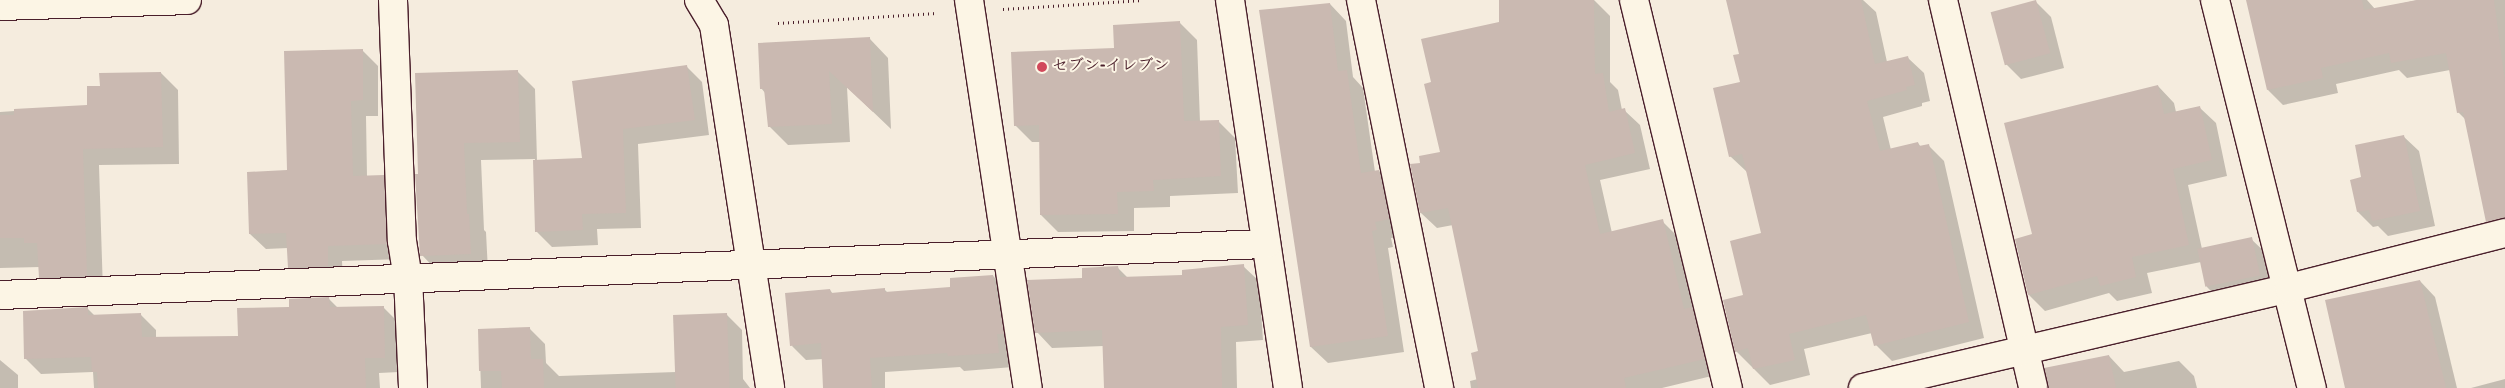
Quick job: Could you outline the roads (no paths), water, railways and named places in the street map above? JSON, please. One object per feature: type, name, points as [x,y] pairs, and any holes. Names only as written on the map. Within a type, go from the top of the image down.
[{"type":"street","points":[[0,6],[32,2],[187,0]]},
{"type":"street","points":[[393,0],[402,241],[408,277],[413,388]]},
{"type":"street","points":[[699,0],[714,25],[770,388]]},
{"type":"street","points":[[969,0],[1028,388]]},
{"type":"street","points":[[1230,0],[1288,388]]},
{"type":"street","points":[[1361,0],[1439,388]]},
{"type":"street","points":[[1634,0],[1728,388]]},
{"type":"street","points":[[1943,0],[2033,388]]},
{"type":"street","points":[[2215,0],[2289,288],[2312,388]]},
{"type":"street","points":[[1863,388],[2289,288],[2505,233]]},
{"type":"street","points":[[0,295],[408,277],[752,266],[1008,253],[1266,244]]},
{"type":"place","name":"セブン-イレブン","points":[[1042,67]]}]
